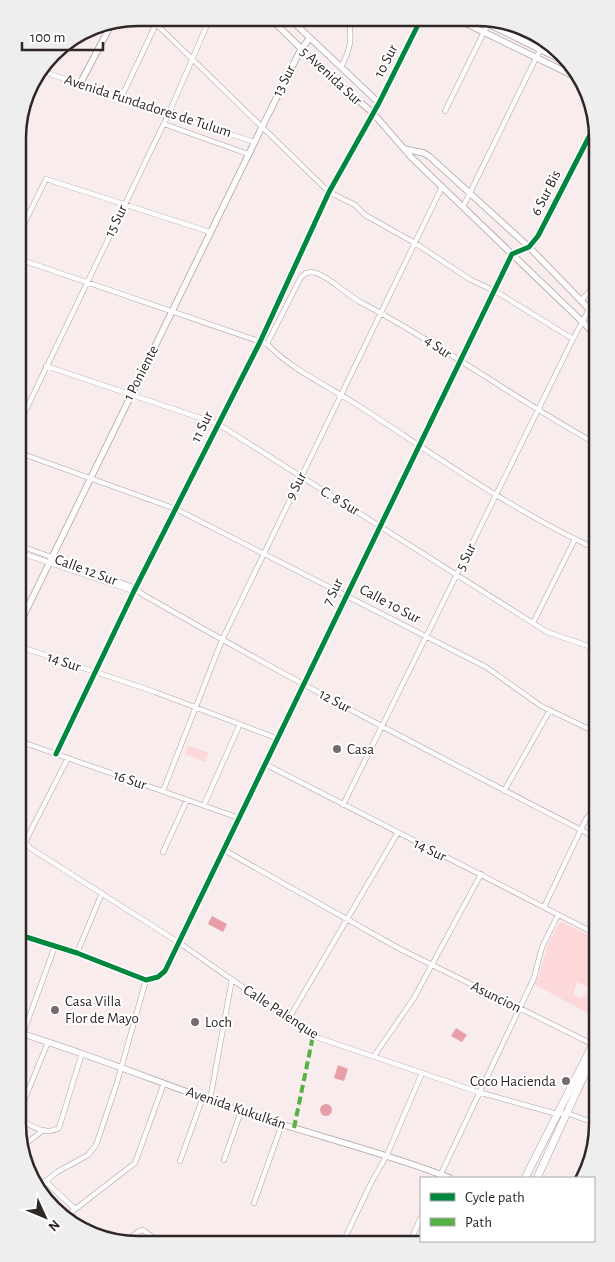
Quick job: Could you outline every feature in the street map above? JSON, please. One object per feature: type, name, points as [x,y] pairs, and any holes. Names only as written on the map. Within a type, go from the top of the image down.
[{"type":"main road","points":[[526,1177],[589,1055]]},
{"type":"main road","points":[[537,1177],[567,1113],[589,1058]]},
{"type":"street","points":[[122,96],[155,26]]},
{"type":"street","points":[[158,26],[329,192],[355,205],[366,215],[415,243],[471,280],[495,291],[572,339]]},
{"type":"street","name":"15 Sur","points":[[26,409],[164,124],[206,26]]},
{"type":"street","name":"5 Avenida Sur","points":[[278,26],[363,107],[372,112],[442,187],[589,329]]},
{"type":"street","points":[[297,26],[379,103]]},
{"type":"street","points":[[341,67],[349,50],[351,32],[350,26]]},
{"type":"street","name":"10 Sur","points":[[372,112],[379,103],[418,26]]},
{"type":"street","points":[[472,26],[568,73]]},
{"type":"street","points":[[445,111],[487,27]]},
{"type":"street","points":[[495,28],[551,55]]},
{"type":"street","points":[[80,84],[108,31]]},
{"type":"street","name":"13 Sur","points":[[262,127],[301,49],[310,38]]},
{"type":"street","points":[[464,207],[536,58],[543,48]]},
{"type":"street","name":"Avenida Fundadores de Tulum","points":[[48,72],[254,142]]},
{"type":"street","name":"11 Sur","points":[[56,754],[135,590],[260,342],[329,192],[372,112]]},
{"type":"street","points":[[164,124],[248,154]]},
{"type":"street","name":"1 Poniente","points":[[26,610],[129,395],[262,127]]},
{"type":"street","name":"6 Sur Bis","points":[[529,248],[538,236],[589,137]]},
{"type":"street","points":[[405,149],[424,153],[529,248],[589,307]]},
{"type":"street","points":[[26,220],[46,179],[210,232]]},
{"type":"street","name":"9 Sur","points":[[162,791],[222,640],[263,552],[442,187]]},
{"type":"street","points":[[512,254],[529,248]]},
{"type":"street","name":"7 Sur","points":[[146,980],[158,977],[165,971],[276,738],[512,254]]},
{"type":"street","points":[[26,261],[267,344],[290,364],[548,526],[589,546]]},
{"type":"street","name":"4 Sur","points":[[267,344],[301,277],[306,273],[318,274],[360,302],[381,312],[445,350],[459,362],[537,411],[589,440]]},
{"type":"street","points":[[581,300],[589,291]]},
{"type":"street","name":"5 Sur","points":[[343,805],[572,339],[589,313]]},
{"type":"street","name":"C. 8 Sur","points":[[46,366],[218,424],[301,477],[380,524],[457,576],[532,623],[547,632],[589,647]]},
{"type":"street","name":"Calle 10 Sur","points":[[26,455],[176,509],[486,667],[522,694],[589,729]]},
{"type":"street","points":[[532,623],[575,539]]},
{"type":"street","name":"Calle 12 Sur","points":[[26,548],[50,560]]},
{"type":"street","name":"Calle 12 Sur","points":[[26,554],[50,560],[142,594]]},
{"type":"street","name":"12 Sur","points":[[142,594],[303,684],[504,791],[589,834]]},
{"type":"street","name":"14 Sur","points":[[26,649],[155,692],[239,726],[276,738]]},
{"type":"street","points":[[504,791],[550,710]]},
{"type":"street","points":[[204,806],[239,726]]},
{"type":"street","name":"16 Sur","points":[[26,743],[239,818]]},
{"type":"street","points":[[26,837],[68,758]]},
{"type":"street","name":"14 Sur","points":[[265,764],[397,834],[481,874],[589,930]]},
{"type":"street","points":[[163,852],[187,800]]},
{"type":"street","points":[[544,907],[589,817]]},
{"type":"street","points":[[288,1020],[348,921],[397,834]]},
{"type":"street","name":"Calle Palenque","points":[[26,841],[30,848],[178,942],[313,1036],[478,1092],[557,1114],[567,1113]]},
{"type":"street","points":[[224,850],[348,921]]},
{"type":"street","points":[[374,1056],[407,1009],[430,964],[455,925],[481,874]]},
{"type":"street","points":[[77,953],[102,893]]},
{"type":"street","points":[[440,1176],[478,1092],[520,1008],[536,972],[542,947],[558,915]]},
{"type":"street","name":"Asuncion","points":[[348,921],[589,1043]]},
{"type":"street","points":[[26,937],[77,953],[146,980],[121,1067],[93,1150],[45,1181],[75,1209]]},
{"type":"street","points":[[26,1026],[55,946]]},
{"type":"street","points":[[210,1100],[232,979]]},
{"type":"street","name":"Avenida Kukulkán","points":[[26,1035],[82,1053],[241,1111],[388,1155],[440,1176]]},
{"type":"street","points":[[26,1096],[48,1042]]},
{"type":"street","points":[[26,1123],[42,1131],[59,1128],[82,1053]]},
{"type":"street","points":[[346,1236],[371,1183],[388,1155],[422,1072]]},
{"type":"street","points":[[70,1213],[128,1170],[135,1162],[164,1083]]},
{"type":"street","points":[[180,1161],[203,1097]]},
{"type":"street","points":[[224,1160],[241,1111]]},
{"type":"street","points":[[567,1113],[589,1121]]},
{"type":"street","points":[[254,1203],[282,1124]]},
{"type":"street","points":[[28,1143],[42,1131]]},
{"type":"street","points":[[413,1236],[420,1219]]},
{"type":"street","points":[[135,1236],[143,1230],[151,1236]]},
{"type":"shaded area","points":[[188,745],[209,753],[205,762],[185,754]]},
{"type":"shaded area","points":[[212,916],[227,924],[223,932],[208,924]]},
{"type":"shaded area","points":[[562,922],[589,936],[589,988],[577,982],[573,994],[581,999],[587,992],[589,993],[589,1014],[534,984],[539,975],[548,944],[559,923]]},
{"type":"shaded area","points":[[456,1028],[467,1035],[462,1042],[451,1036]]},
{"type":"shaded area","points":[[338,1065],[348,1069],[344,1081],[334,1078]]},
{"type":"shaded area","points":[[326,1104],[332,1110],[326,1116],[320,1110]]},
{"type":"marked path","points":[[294,1128],[313,1036]]},
{"type":"cycle path","points":[[56,754],[134,591],[260,342],[329,192],[379,103],[418,26]]},
{"type":"cycle path","points":[[26,937],[77,953],[146,980],[158,977],[165,971],[512,254],[529,247],[538,236],[589,137]]},
{"type":"place","name":"Casa","points":[[337,749]]},
{"type":"place","name":"Casa Villa Flor de Mayo","points":[[55,1010]]},
{"type":"place","name":"Loch","points":[[195,1022]]},
{"type":"place","name":"Coco Hacienda","points":[[566,1081]]}]
